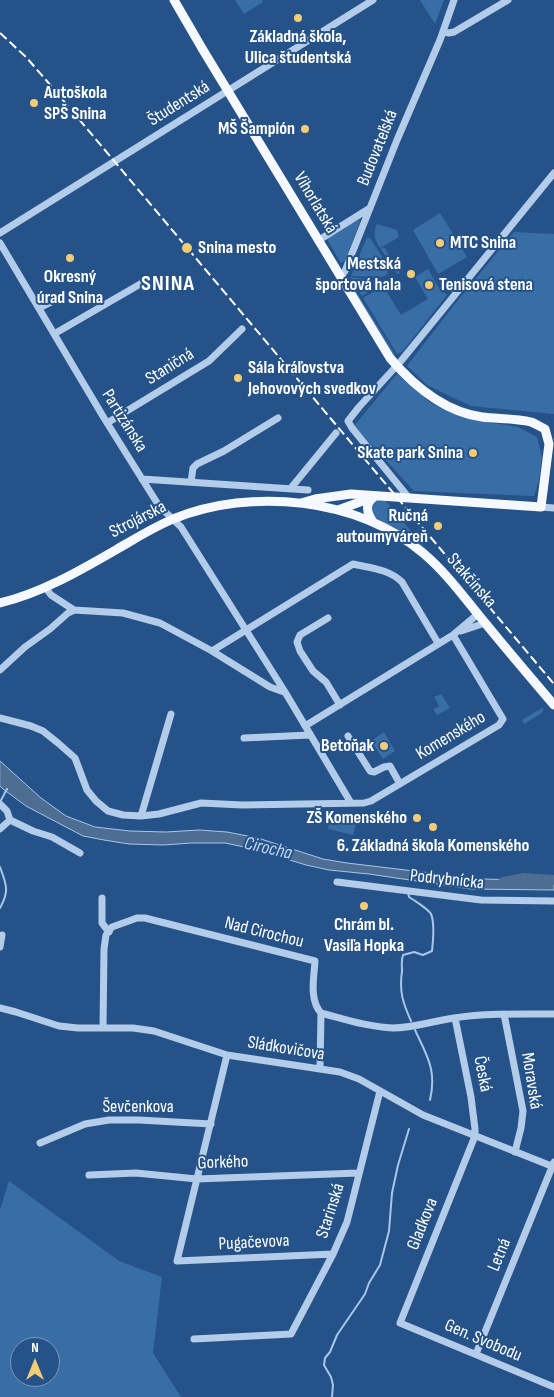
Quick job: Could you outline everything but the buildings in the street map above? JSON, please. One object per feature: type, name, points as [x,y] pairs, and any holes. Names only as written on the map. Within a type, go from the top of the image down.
[{"type":"main road","name":"Vihorlatská","points":[[174,0],[396,366],[436,399],[456,410],[479,417],[532,422],[545,429],[549,444],[541,507]]},
{"type":"main road","name":"Strojárska","points":[[301,503],[351,494],[541,507]]},
{"type":"main road","points":[[338,510],[339,501],[345,496]]},
{"type":"main road","name":"Strojárska","points":[[0,603],[45,587],[89,565],[154,528],[204,509],[223,505],[275,501],[301,503],[338,510],[374,497]]},
{"type":"main road","points":[[374,497],[367,506],[367,514],[374,523]]},
{"type":"main road","name":"Stakčínska","points":[[338,510],[374,523],[400,537],[423,553],[445,575],[554,705]]},
{"type":"street","name":"Študentská","points":[[0,233],[373,0]]},
{"type":"street","name":"Budovateľská","points":[[341,276],[345,271],[397,140],[443,32],[454,0]]},
{"type":"street","points":[[443,32],[454,32],[508,0]]},
{"type":"street","points":[[410,498],[348,421],[396,366],[554,173]]},
{"type":"street","points":[[319,240],[370,208]]},
{"type":"street","name":"Partizánska","points":[[0,243],[107,423],[159,506],[173,520]]},
{"type":"street","points":[[54,334],[142,284]]},
{"type":"street","points":[[39,308],[61,297]]},
{"type":"street","name":"Staničná","points":[[107,423],[209,360],[242,329]]},
{"type":"street","points":[[191,482],[193,468],[197,464],[224,451],[278,418]]},
{"type":"street","points":[[290,488],[336,433]]},
{"type":"street","points":[[142,479],[308,490]]},
{"type":"street","name":"Strojárska","points":[[541,507],[554,508]]},
{"type":"street","points":[[173,520],[181,527],[285,692],[349,800]]},
{"type":"street","points":[[212,651],[353,564],[387,572],[398,578],[438,643]]},
{"type":"street","points":[[45,587],[50,595],[74,610],[123,613],[160,624],[212,651],[270,687],[285,692]]},
{"type":"street","points":[[0,670],[25,647],[74,610]]},
{"type":"street","points":[[305,726],[455,633],[478,614]]},
{"type":"street","points":[[328,618],[300,635],[297,642],[300,651],[313,671],[326,682],[340,705]]},
{"type":"street","points":[[455,633],[485,623]]},
{"type":"street","name":"Komenského","points":[[0,718],[32,726],[42,731],[75,758],[87,790],[96,801],[108,810],[123,815],[159,814],[202,803],[242,805],[343,804],[349,800],[371,802],[497,726],[503,719],[455,633]]},
{"type":"street","points":[[141,816],[172,714]]},
{"type":"street","points":[[244,738],[310,735]]},
{"type":"street","points":[[348,736],[370,771],[374,772],[390,766],[400,784]]},
{"type":"street","points":[[2,806],[7,811],[10,820],[33,831],[52,837],[80,853]]},
{"type":"street","points":[[0,829],[10,820]]},
{"type":"street","name":"Podrybnícka","points":[[337,882],[480,900],[554,901]]},
{"type":"street","points":[[102,898],[102,923],[109,932],[106,935],[104,949],[103,1027]]},
{"type":"street","name":"Nad Cirochou","points":[[109,932],[112,927],[137,918],[145,918],[315,961],[313,993],[316,1008],[321,1013]]},
{"type":"street","points":[[0,947],[2,935]]},
{"type":"street","name":"Sládkovičova","points":[[0,1008],[59,1026],[134,1028],[154,1031],[227,1055],[340,1072],[359,1079],[423,1115],[553,1166]]},
{"type":"street","points":[[320,1068],[321,1013],[369,1026],[392,1028],[455,1018],[504,1014],[554,1015]]},
{"type":"street","name":"Moravská","points":[[504,1014],[524,1111],[515,1152]]},
{"type":"street","name":"Česká","points":[[455,1018],[471,1096],[475,1136]]},
{"type":"street","points":[[197,1179],[227,1055]]},
{"type":"street","name":"Starinská","points":[[194,1339],[291,1334],[333,1254],[347,1222],[380,1091]]},
{"type":"street","name":"Ševčenkova","points":[[40,1143],[85,1124],[109,1120],[210,1124]]},
{"type":"street","name":"Gladkova","points":[[400,1323],[475,1136]]},
{"type":"street","name":"Letná","points":[[476,1354],[553,1166]]},
{"type":"street","name":"Gorkého","points":[[89,1175],[136,1173],[197,1179],[358,1173]]},
{"type":"street","name":"Pugačevova","points":[[197,1179],[177,1261],[333,1254]]},
{"type":"street","name":"Gen. Svobodu","points":[[400,1323],[553,1385]]},
{"type":"shaded area","points":[[235,0],[262,0],[263,2],[244,14]]},
{"type":"shaded area","points":[[420,0],[444,0],[435,24]]},
{"type":"shaded area","name":"MTC Snina","points":[[440,213],[467,257],[438,274],[413,230]]},
{"type":"shaded area","points":[[359,219],[360,222],[345,261],[341,263],[327,239]]},
{"type":"shaded area","points":[[377,224],[397,230],[399,237],[380,248],[375,236]]},
{"type":"shaded area","points":[[514,232],[554,234],[554,414],[471,406],[427,385],[407,366]]},
{"type":"shaded area","points":[[367,237],[370,238],[389,268],[387,274],[383,277],[351,276]]},
{"type":"shaded area","points":[[384,247],[400,273],[397,274],[381,249]]},
{"type":"shaded area","points":[[428,269],[442,293],[444,292],[447,295],[402,352],[397,354],[363,298],[378,289],[381,283],[389,279],[392,281],[383,286],[401,315],[428,299],[415,277]]},
{"type":"shaded area","points":[[350,277],[368,279],[375,283],[376,286],[362,296]]},
{"type":"shaded area","points":[[351,283],[396,356],[392,354]]},
{"type":"shaded area","points":[[397,374],[432,404],[475,420],[518,427],[537,437],[542,458],[539,480],[534,496],[414,491],[354,426]]},
{"type":"shaded area","points":[[379,500],[385,500],[430,554],[374,518],[372,508],[374,503]]},
{"type":"shaded area","points":[[441,694],[450,708],[437,715],[433,709],[439,706],[434,697]]},
{"type":"shaded area","points":[[544,708],[542,713],[524,724],[522,720]]},
{"type":"shaded area","name":"Betoňak","points":[[384,732],[395,751],[383,759],[371,741]]},
{"type":"shaded area","points":[[331,814],[357,820],[353,835],[328,829]]},
{"type":"shaded area","points":[[9,1181],[119,1261],[162,1277],[153,1353],[181,1397],[0,1397],[0,1210]]},
{"type":"water","points":[[0,761],[41,798],[66,816],[95,827],[130,831],[166,832],[199,830],[227,832],[258,838],[323,859],[347,863],[481,879],[529,880],[554,878],[554,890],[471,889],[329,870],[225,843],[129,844],[83,836],[26,806],[3,789],[0,786]]},
{"type":"waterway","points":[[0,802],[7,789]]},
{"type":"waterway","points":[[0,867],[6,887],[5,896],[0,908]]},
{"type":"waterway","name":"Cirocha","points":[[503,882],[524,878],[554,880]]},
{"type":"waterway","points":[[408,892],[409,897],[431,914],[433,927],[432,951],[423,955],[414,952],[402,957],[401,991],[411,1021]]},
{"type":"waterway","points":[[415,1030],[430,1064],[432,1080],[430,1100]]},
{"type":"waterway","points":[[332,1397],[333,1385],[324,1365],[325,1358],[330,1352],[337,1335],[365,1294],[369,1283],[380,1265],[389,1231],[392,1193],[409,1129]]},
{"type":"railway","points":[[0,33],[26,57],[46,80],[554,684]]},
{"type":"place","name":"Základná škola, Ulica študentská","points":[[298,18]]},
{"type":"place","name":"Autoškola SPŠ Snina","points":[[34,103]]},
{"type":"place","name":"MŠ Šampión","points":[[305,129]]},
{"type":"place","name":"MTC Snina","points":[[440,243]]},
{"type":"place","name":"Snina mesto","points":[[187,248]]},
{"type":"place","name":"Okresný úrad Snina","points":[[70,258]]},
{"type":"place","name":"Mestská športová hala","points":[[411,274]]},
{"type":"place","name":"Tenisová stena","points":[[429,285]]},
{"type":"place","name":"Sála kráľovstva Jehovových svedkov","points":[[238,378]]},
{"type":"place","name":"Skate park Snina","points":[[473,453]]},
{"type":"place","name":"Ručná autoumyváreň","points":[[438,526]]},
{"type":"place","name":"Betoňak","points":[[384,746]]},
{"type":"place","name":"ZŠ Komenského","points":[[417,818]]},
{"type":"place","name":"6. Základná škola Komenského","points":[[433,827]]},
{"type":"place","name":"Chrám bl. Vasiľa Hopka","points":[[364,906]]},
{"type":"district","name":"SNINA","points":[[168,284]]}]
